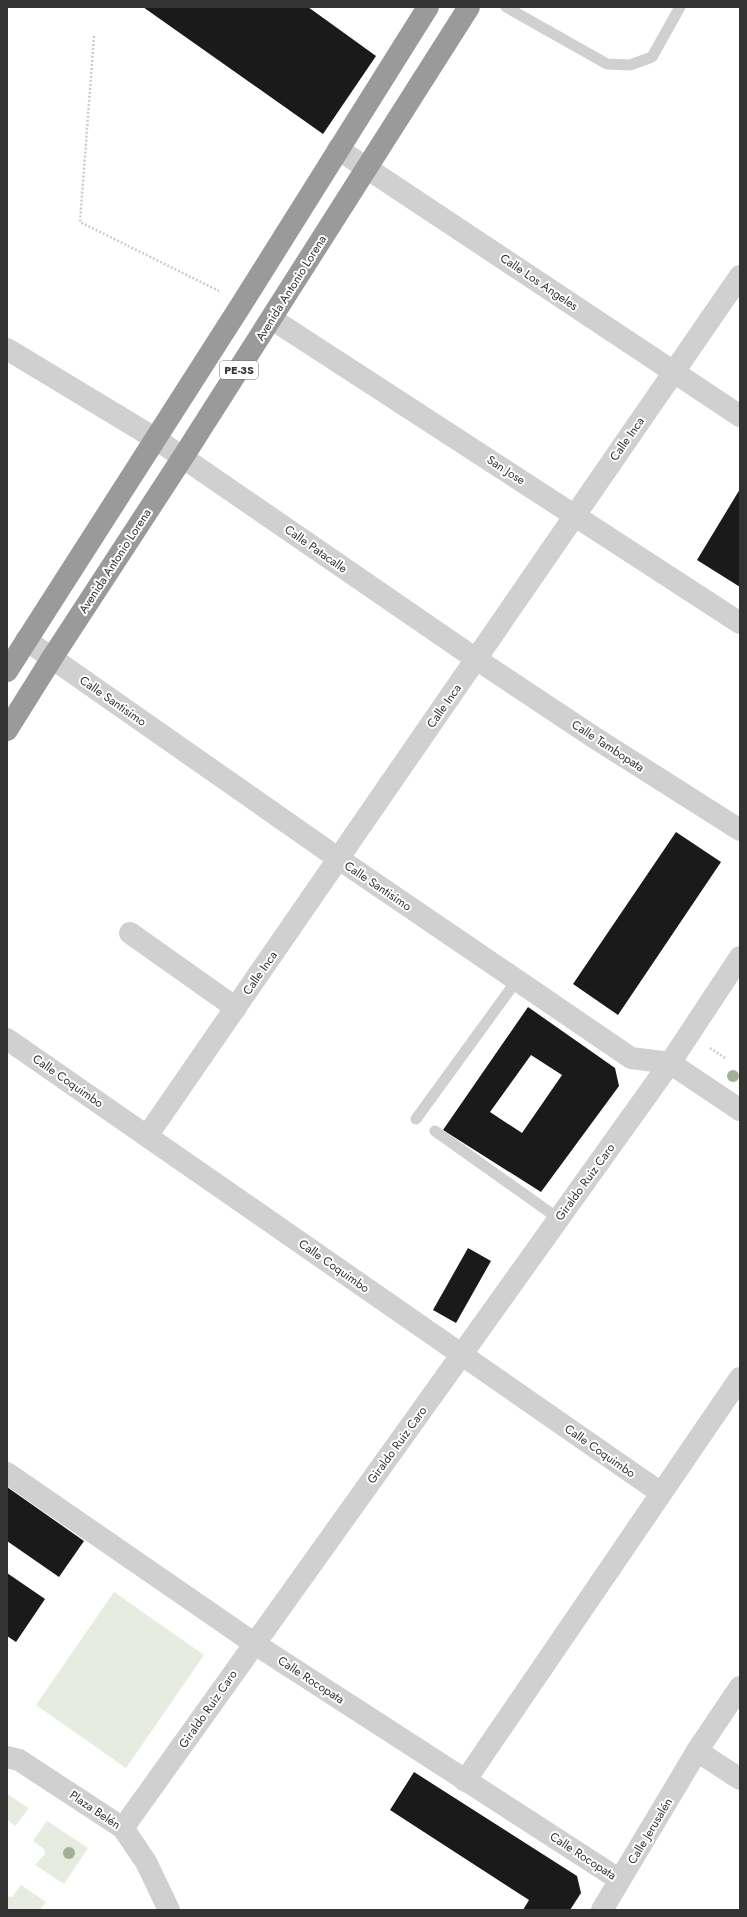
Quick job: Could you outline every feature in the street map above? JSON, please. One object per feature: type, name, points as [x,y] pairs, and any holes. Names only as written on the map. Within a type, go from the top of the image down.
[{"type":"highway","name":"PE-3S","points":[[7,672],[26,640],[156,439],[428,7]]},
{"type":"highway","name":"Avenida Antonio Lorena","points":[[7,730],[272,319],[469,7]]},
{"type":"street","name":"Calle Los Angeles","points":[[338,149],[740,416]]},
{"type":"street","name":"Calle Inca","points":[[147,1136],[740,276]]},
{"type":"street","name":"San Jose","points":[[272,319],[575,515],[740,624]]},
{"type":"street","name":"Calle Patacalle","points":[[7,349],[156,439],[476,659]]},
{"type":"street","name":"Calle Santisimo","points":[[26,640],[339,859],[631,1058],[670,1063],[740,1110]]},
{"type":"street","name":"Calle Tambopata","points":[[476,659],[595,738],[740,830]]},
{"type":"street","points":[[130,934],[236,1008]]},
{"type":"street","name":"Giraldo Ruiz Caro","points":[[123,1828],[670,1063],[740,957]]},
{"type":"street","name":"Calle Coquimbo","points":[[7,1039],[661,1493]]},
{"type":"street","points":[[465,1781],[740,1378]]},
{"type":"street","name":"Calle Rocopata","points":[[7,1473],[255,1644],[620,1880]]},
{"type":"street","name":"Calle Jerusalén","points":[[602,1910],[697,1751],[740,1688]]},
{"type":"street","points":[[697,1751],[740,1779]]},
{"type":"street","name":"Plaza Belén","points":[[7,1757],[19,1760],[123,1828],[146,1862],[169,1910]]},
{"type":"lane","points":[[506,7],[608,64],[630,65],[652,57],[680,7]]},
{"type":"lane","points":[[416,1118],[517,980]]},
{"type":"lane","points":[[435,1131],[559,1219]]},
{"type":"path","points":[[94,36],[80,222],[242,302]]},
{"type":"shaded area","points":[[114,1592],[204,1655],[126,1768],[36,1705]]},
{"type":"shaded area","points":[[7,1794],[29,1808],[15,1826],[7,1819]]},
{"type":"shaded area","points":[[47,1821],[88,1848],[64,1884],[35,1865],[45,1854],[44,1849],[33,1841]]},
{"type":"shaded area","points":[[21,1885],[46,1902],[40,1910],[7,1910],[7,1896],[12,1897]]},
{"type":"building","points":[[143,7],[308,7],[376,56],[323,134]]},
{"type":"building","points":[[740,489],[740,587],[697,560]]},
{"type":"building","points":[[676,832],[721,862],[618,1015],[573,984]]},
{"type":"building","points":[[528,1007],[615,1068],[619,1086],[541,1192],[443,1130]],"holes":[[[531,1055],[562,1075],[522,1133],[490,1112]]]},
{"type":"building","points":[[468,1248],[491,1261],[456,1323],[433,1310]]},
{"type":"building","points":[[7,1487],[84,1541],[59,1577],[7,1541]]},
{"type":"building","points":[[7,1573],[45,1599],[16,1642],[7,1636]]},
{"type":"building","points":[[414,1772],[577,1876],[581,1893],[570,1910],[523,1910],[529,1900],[390,1810]]}]
